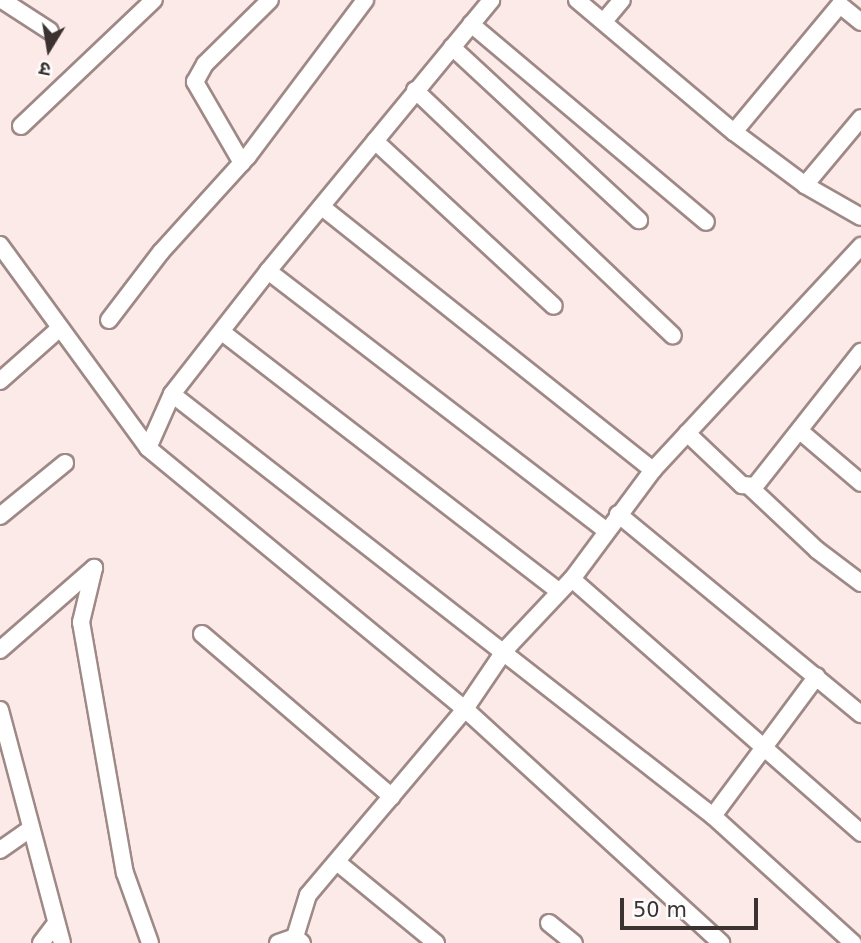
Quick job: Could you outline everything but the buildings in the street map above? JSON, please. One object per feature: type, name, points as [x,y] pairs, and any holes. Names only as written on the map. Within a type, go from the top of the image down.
[{"type":"street","points":[[2,0],[50,31]]},
{"type":"street","points":[[22,126],[154,0]]},
{"type":"street","points":[[242,163],[195,82],[205,64],[270,0]]},
{"type":"street","points":[[110,320],[161,252],[242,163],[365,0]]},
{"type":"street","points":[[148,448],[172,394],[268,271],[491,0]]},
{"type":"street","points":[[577,0],[605,20],[734,132],[805,185],[861,217]]},
{"type":"street","points":[[605,20],[622,0]]},
{"type":"street","points":[[734,132],[842,2],[861,22]]},
{"type":"street","points":[[471,24],[706,222]]},
{"type":"street","points":[[452,47],[639,220]]},
{"type":"street","points":[[415,90],[673,336]]},
{"type":"street","points":[[805,185],[861,118]]},
{"type":"street","points":[[375,141],[554,306]]},
{"type":"street","points":[[322,207],[653,470]]},
{"type":"street","points":[[0,245],[148,448],[465,709],[721,943]]},
{"type":"street","points":[[278,943],[299,940],[308,895],[465,709],[505,650],[572,579],[653,470],[861,246]]},
{"type":"street","points":[[268,271],[607,531]]},
{"type":"street","points":[[0,381],[60,328]]},
{"type":"street","points":[[222,332],[558,591]]},
{"type":"street","points":[[750,487],[760,482],[861,352]]},
{"type":"street","points":[[172,394],[505,650],[713,816],[853,943]]},
{"type":"street","points":[[800,431],[861,483]]},
{"type":"street","points":[[687,433],[817,550],[861,583]]},
{"type":"street","points":[[0,516],[65,463]]},
{"type":"street","points":[[618,514],[861,714]]},
{"type":"street","points":[[0,650],[94,568],[81,622],[125,873],[150,943]]},
{"type":"street","points":[[572,579],[861,833]]},
{"type":"street","points":[[202,634],[391,797]]},
{"type":"street","points":[[713,816],[817,677]]},
{"type":"street","points":[[0,709],[5,748],[31,828],[54,926],[62,943]]},
{"type":"street","points":[[0,850],[31,828]]},
{"type":"street","points":[[337,862],[436,943]]},
{"type":"street","points":[[549,923],[574,943]]},
{"type":"street","points":[[41,943],[54,926]]}]
